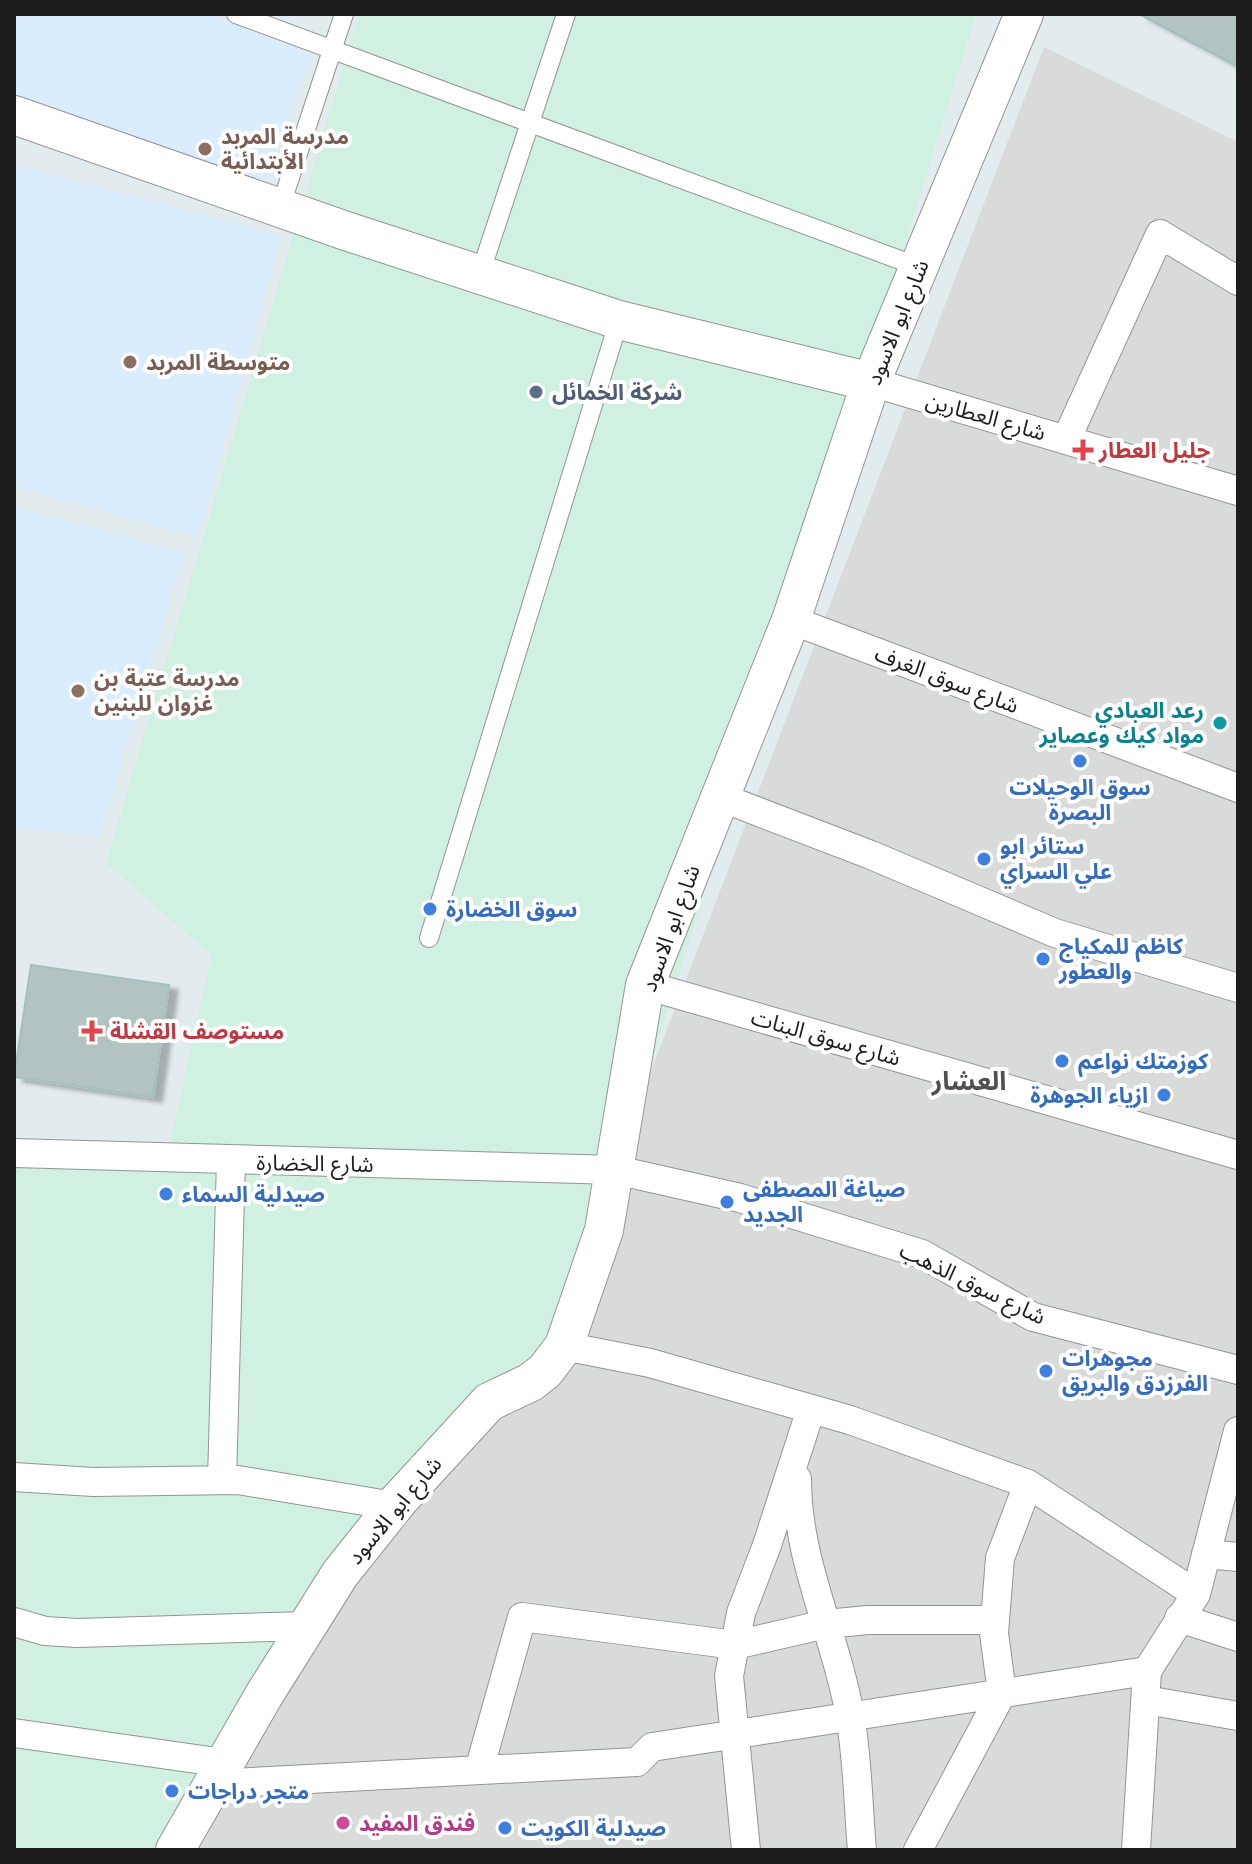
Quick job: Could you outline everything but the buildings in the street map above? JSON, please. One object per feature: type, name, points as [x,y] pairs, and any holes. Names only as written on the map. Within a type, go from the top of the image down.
[{"type":"street","name":"شارع ابو الاسود","points":[[175,1850],[340,1574],[394,1506],[489,1402],[531,1382],[545,1371],[564,1346],[596,1255],[616,1170],[645,985],[791,620],[871,382],[1024,14]]},
{"type":"street","points":[[14,115],[280,208],[619,320],[871,382]]},
{"type":"street","points":[[1066,440],[1160,234],[1238,281]]},
{"type":"street","name":"شارع العطارين","points":[[871,382],[1238,491]]},
{"type":"street","name":"شارع سوق الغرف","points":[[791,620],[1238,788]]},
{"type":"street","points":[[720,797],[871,855],[1055,933],[1238,988]]},
{"type":"street","name":"شارع سوق البنات","points":[[645,985],[1238,1155]]},
{"type":"street","name":"شارع الخضارة","points":[[14,1153],[616,1170]]},
{"type":"street","points":[[222,1480],[231,1161]]},
{"type":"street","name":"شارع سوق الذهب","points":[[616,1170],[740,1198],[922,1254],[1033,1317],[1238,1370]]},
{"type":"street","points":[[564,1346],[650,1363],[811,1409],[1028,1484],[1196,1594]]},
{"type":"street","points":[[746,1850],[729,1676],[741,1613],[811,1409]]},
{"type":"street","points":[[1136,1850],[1147,1671],[1196,1594],[1238,1431]]},
{"type":"street","points":[[797,1454],[797,1515],[806,1562],[850,1717],[862,1850]]},
{"type":"street","points":[[14,1477],[93,1482],[222,1480],[394,1506]]},
{"type":"street","points":[[918,1850],[1002,1693],[995,1620],[1000,1558],[1028,1484]]},
{"type":"street","points":[[1206,1554],[1238,1557]]},
{"type":"street","points":[[479,1770],[522,1617],[735,1645],[826,1624],[868,1620],[995,1620]]},
{"type":"street","points":[[1179,1618],[1238,1637]]},
{"type":"street","points":[[14,1622],[45,1631],[77,1633],[307,1626]]},
{"type":"street","points":[[14,1733],[218,1774],[479,1770],[637,1762],[652,1747],[1147,1671]]},
{"type":"street","points":[[1146,1700],[1238,1716]]},
{"type":"lane","points":[[236,14],[919,267]]},
{"type":"lane","points":[[280,208],[344,14]]},
{"type":"lane","points":[[480,274],[566,14]]},
{"type":"lane","points":[[429,938],[619,320]]},
{"type":"shaded area","name":"مدرسة المربد الأبتدائية","points":[[14,14],[209,14],[312,55],[255,198],[14,101]]},
{"type":"shaded area","name":"سوق الخضارة","points":[[359,14],[976,14],[564,1346],[307,1626],[176,1850],[14,1850],[14,1153],[167,1159],[211,955],[106,863]]},
{"type":"shaded area","points":[[1044,47],[1238,142],[1238,1850],[14,1850],[14,1219],[598,1209]]},
{"type":"shaded area","name":"متوسطة المربد","points":[[14,165],[281,236],[198,537],[14,487]]},
{"type":"shaded area","name":"مدرسة عتبة بن غزوان للبنين","points":[[14,507],[184,553],[99,836],[14,828]]},
{"type":"place","name":"مدرسة المربد الأبتدائية","points":[[205,149]]},
{"type":"place","name":"متوسطة المربد","points":[[130,362]]},
{"type":"place","name":"شركة الخمائل","points":[[536,392]]},
{"type":"place","name":"جليل العطار","points":[[1083,450]]},
{"type":"place","name":"مدرسة عتبة بن غزوان للبنين","points":[[78,691]]},
{"type":"place","name":"رعد العبادي مواد كيك وعصاير","points":[[1220,723]]},
{"type":"place","name":"سوق الوحيلات البصرة","points":[[1080,761]]},
{"type":"place","name":"ستائر ابو علي السراي","points":[[984,859]]},
{"type":"place","name":"سوق الخضارة","points":[[430,909]]},
{"type":"place","name":"كاظم للمكياج والعطور","points":[[1043,959]]},
{"type":"place","name":"مستوصف القشلة","points":[[92,1031]]},
{"type":"place","name":"كوزمتك نواعم","points":[[1062,1061]]},
{"type":"place","name":"ازياء الجوهرة","points":[[1164,1095]]},
{"type":"place","name":"صيدلية السماء","points":[[166,1194]]},
{"type":"place","name":"صياغة المصطفى الجديد","points":[[727,1202]]},
{"type":"place","name":"مجوهرات الفرزدق والبريق","points":[[1046,1371]]},
{"type":"place","name":"متجر دراجات","points":[[172,1791]]},
{"type":"place","name":"فندق المفيد","points":[[343,1823]]},
{"type":"place","name":"صيدلية الكويت","points":[[505,1828]]},
{"type":"district","name":"العشار","points":[[969,1081]]}]
